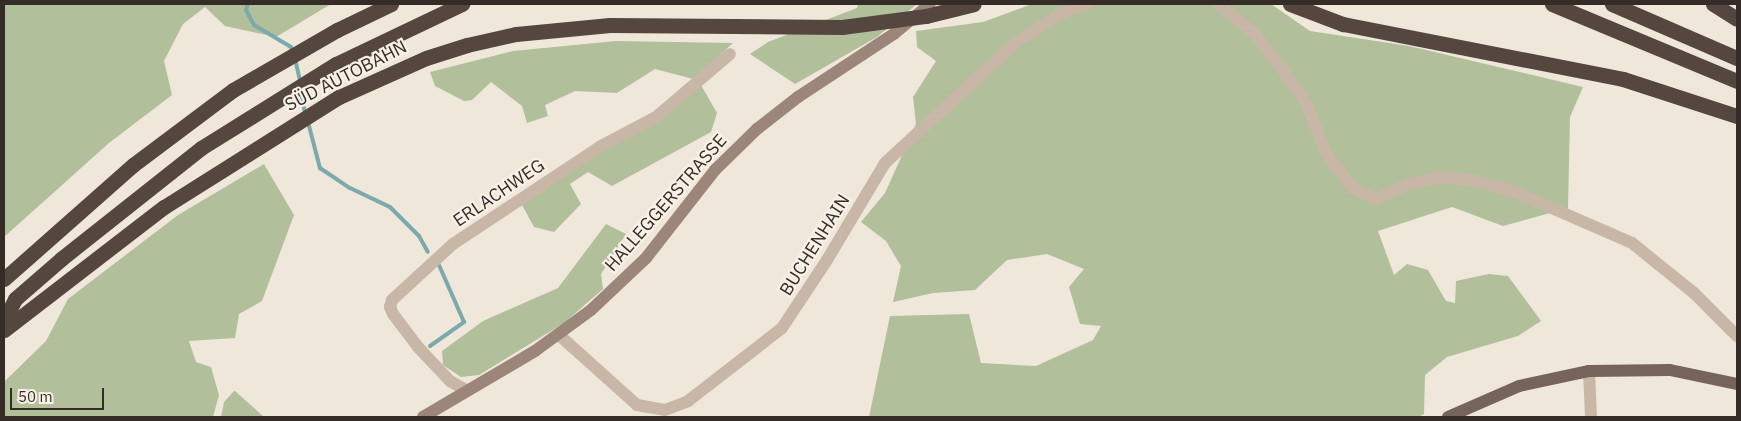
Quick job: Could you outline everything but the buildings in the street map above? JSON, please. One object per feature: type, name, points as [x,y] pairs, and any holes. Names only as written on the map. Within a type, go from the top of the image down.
[{"type":"highway","points":[[4,279],[133,165],[233,90],[337,30],[390,4]]},
{"type":"highway","points":[[4,320],[15,299],[149,186],[200,148],[289,90],[436,14],[462,4]]},
{"type":"highway","name":"SÜD AUTOBAHN","points":[[4,330],[164,207],[226,165],[339,97],[426,58],[467,45],[525,33],[610,25],[842,27],[926,16],[974,4]]},
{"type":"highway","points":[[1290,4],[1342,24],[1550,62],[1623,79],[1737,116]]},
{"type":"highway","points":[[1552,4],[1608,25],[1737,81]]},
{"type":"highway","points":[[1612,4],[1737,58]]},
{"type":"highway","points":[[1713,4],[1737,19]]},
{"type":"main road","name":"HALLEGGERSTRASSE","points":[[432,415],[466,390],[559,335],[619,286],[646,258],[715,170],[757,129],[798,97],[895,33],[930,4]]},
{"type":"main road","points":[[1448,417],[1519,386],[1589,371],[1670,370],[1737,384]]},
{"type":"street","name":"BUCHENHAIN","points":[[559,335],[637,404],[665,410],[688,401],[782,328],[823,268],[885,162],[1015,43],[1060,14],[1086,4]]},
{"type":"street","points":[[1218,4],[1254,33],[1280,66],[1307,105],[1326,153],[1353,188],[1375,199],[1408,184],[1440,177],[1476,181],[1517,193],[1632,243],[1694,293],[1737,336]]},
{"type":"street","name":"ERLACHWEG","points":[[466,390],[450,381],[418,347],[390,307],[392,300],[453,244],[601,146],[656,117],[730,54]]},
{"type":"street","points":[[1589,371],[1592,417]]},
{"type":"green space","points":[[4,4],[331,4],[276,37],[225,26],[205,7],[183,24],[164,61],[172,95],[109,143],[4,237]]},
{"type":"green space","points":[[858,4],[917,4],[877,37],[795,84],[750,54],[768,42],[857,8]]},
{"type":"green space","points":[[1032,4],[1271,4],[1310,31],[1409,46],[1583,87],[1570,117],[1568,208],[1503,226],[1452,207],[1378,231],[1394,275],[1407,264],[1428,270],[1446,301],[1455,303],[1456,281],[1489,274],[1508,276],[1541,321],[1518,336],[1447,357],[1425,375],[1424,414],[1418,417],[869,417],[890,316],[969,314],[981,363],[1036,366],[1093,340],[1101,326],[1080,324],[1069,287],[1084,269],[1047,254],[1007,260],[975,290],[933,293],[893,302],[901,266],[886,241],[861,222],[885,193],[916,124],[913,97],[936,61],[917,47],[916,31],[983,22]]},
{"type":"green space","points":[[616,41],[733,43],[693,79],[655,69],[617,93],[575,91],[545,105],[548,116],[527,123],[522,106],[491,82],[472,100],[464,101],[435,86],[430,72],[513,51]]},
{"type":"green space","points":[[701,85],[717,113],[711,132],[612,186],[588,172],[570,184],[581,204],[554,232],[534,227],[522,205]]},
{"type":"green space","points":[[264,164],[294,215],[262,301],[239,314],[235,338],[189,341],[196,362],[211,367],[219,395],[213,417],[4,417],[4,382],[46,341],[68,299],[178,215]]},
{"type":"green space","points":[[606,224],[626,234],[601,274],[603,289],[564,323],[479,375],[461,377],[443,365],[442,351],[483,321],[558,288]]},
{"type":"green space","points":[[234,391],[264,417],[221,417],[224,402]]},
{"type":"waterway","points":[[248,4],[246,10],[254,25],[291,47],[293,52]]},
{"type":"waterway","points":[[295,59],[300,81]]},
{"type":"waterway","points":[[300,91],[305,113]]},
{"type":"waterway","points":[[308,122],[320,168],[350,188],[390,207],[419,236],[428,252]]},
{"type":"waterway","points":[[430,346],[464,322],[439,265]]}]
